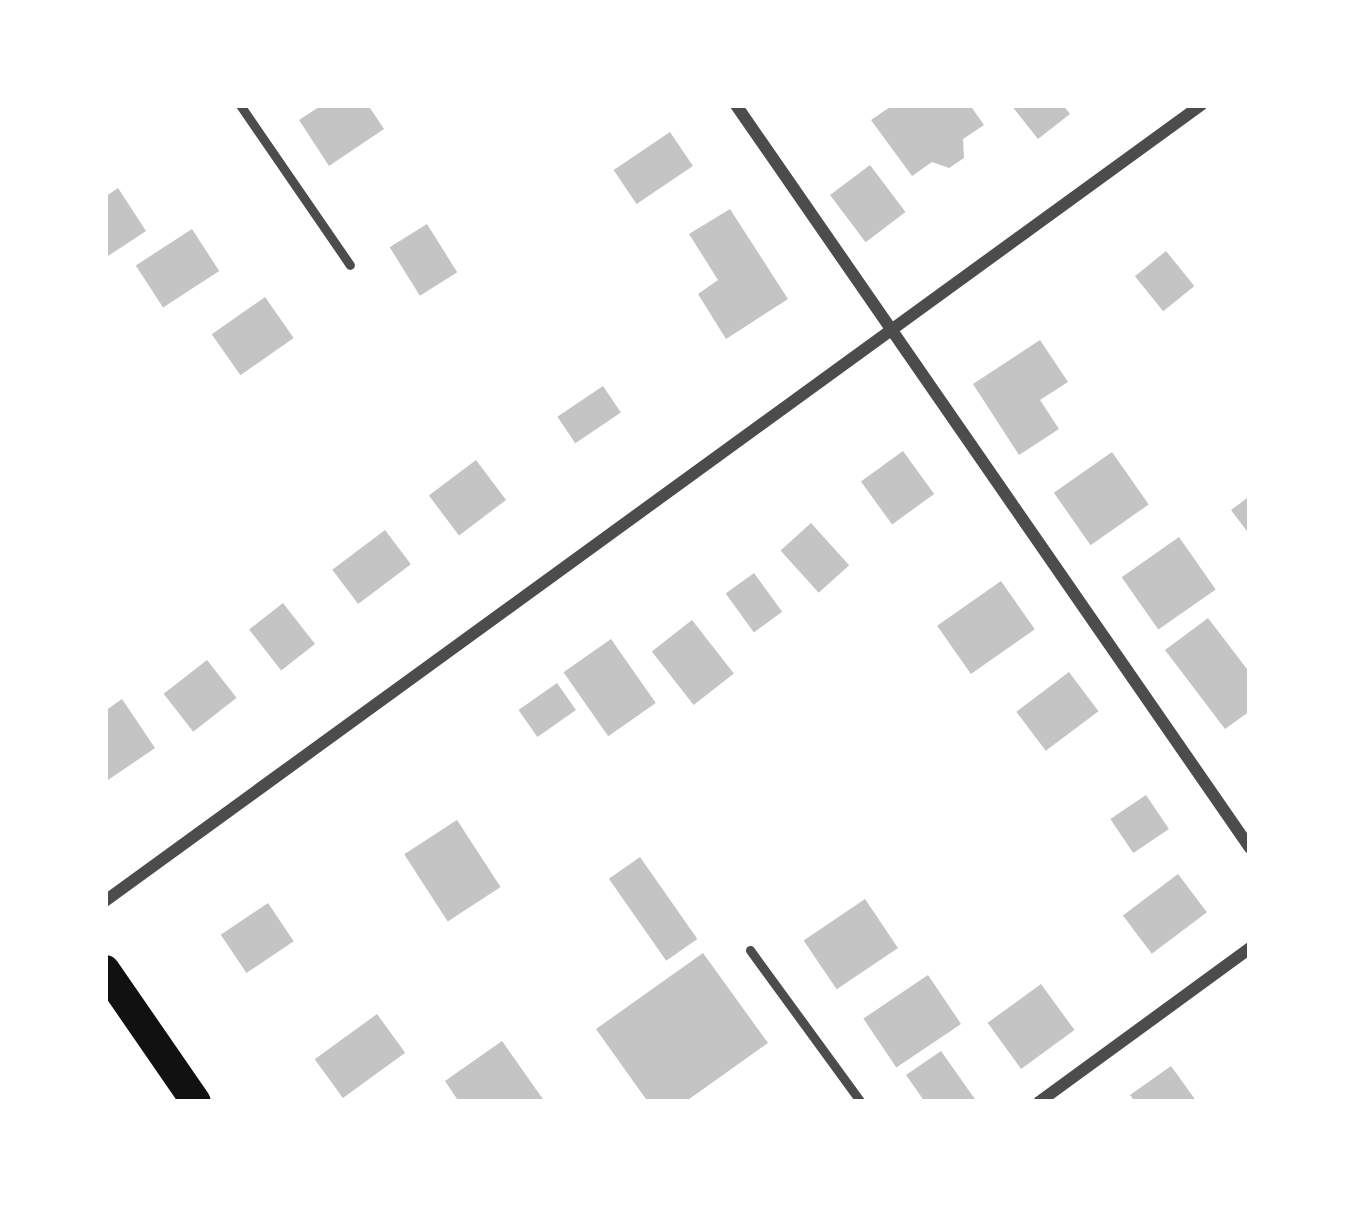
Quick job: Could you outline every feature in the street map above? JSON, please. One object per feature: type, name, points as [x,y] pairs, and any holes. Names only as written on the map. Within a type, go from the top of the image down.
[{"type":"main road","points":[[105,970],[196,1102]]},
{"type":"street","points":[[736,105],[1250,848]]},
{"type":"street","points":[[105,901],[1201,105]]},
{"type":"street","points":[[1039,1102],[1250,948]]},
{"type":"lane","points":[[241,105],[350,265]]},
{"type":"lane","points":[[750,950],[861,1102]]},
{"type":"building","points":[[322,105],[368,105],[384,129],[329,166],[299,120]]},
{"type":"building","points":[[893,105],[970,105],[984,125],[963,139],[964,158],[949,168],[932,162],[912,176],[871,120]]},
{"type":"building","points":[[1011,105],[1063,105],[1070,114],[1038,139]]},
{"type":"building","points":[[670,132],[693,166],[637,204],[614,170]]},
{"type":"building","points":[[870,165],[906,212],[866,242],[830,195]]},
{"type":"building","points":[[118,188],[146,231],[105,258],[105,197]]},
{"type":"building","points":[[730,209],[788,299],[726,339],[698,294],[718,280],[689,234]]},
{"type":"building","points":[[427,224],[457,272],[420,296],[390,247]]},
{"type":"building","points":[[192,229],[219,271],[163,307],[136,265]]},
{"type":"building","points":[[1166,251],[1194,286],[1163,311],[1135,276]]},
{"type":"building","points":[[265,297],[294,338],[240,375],[212,334]]},
{"type":"building","points":[[1040,340],[1068,382],[1040,400],[1059,429],[1019,455],[973,384]]},
{"type":"building","points":[[603,386],[621,413],[575,443],[557,417]]},
{"type":"building","points":[[903,451],[934,494],[892,524],[861,482]]},
{"type":"building","points":[[1112,452],[1149,504],[1091,545],[1054,493]]},
{"type":"building","points":[[476,460],[506,500],[459,535],[429,496]]},
{"type":"building","points":[[1250,496],[1250,535],[1231,510]]},
{"type":"building","points":[[811,523],[849,565],[819,593],[781,550]]},
{"type":"building","points":[[385,530],[411,564],[358,604],[332,570]]},
{"type":"building","points":[[1179,537],[1216,589],[1158,630],[1122,577]]},
{"type":"building","points":[[754,573],[782,612],[754,632],[726,594]]},
{"type":"building","points":[[1001,581],[1035,629],[971,674],[937,626]]},
{"type":"building","points":[[283,603],[315,644],[281,670],[249,629]]},
{"type":"building","points":[[1208,618],[1250,673],[1250,711],[1225,729],[1165,650]]},
{"type":"building","points":[[692,620],[734,674],[694,705],[652,651]]},
{"type":"building","points":[[611,639],[656,703],[608,736],[563,672]]},
{"type":"building","points":[[207,660],[237,698],[193,732],[164,694]]},
{"type":"building","points":[[1069,672],[1098,711],[1046,751],[1016,712]]},
{"type":"building","points":[[557,683],[576,710],[537,737],[518,710]]},
{"type":"building","points":[[122,699],[155,748],[108,780],[105,711]]},
{"type":"building","points":[[1146,795],[1169,829],[1133,853],[1110,819]]},
{"type":"building","points":[[457,820],[501,887],[448,921],[404,854]]},
{"type":"building","points":[[640,857],[697,939],[666,961],[609,879]]},
{"type":"building","points":[[1178,874],[1207,912],[1152,954],[1123,916]]},
{"type":"building","points":[[865,899],[898,948],[837,989],[804,940]]},
{"type":"building","points":[[268,903],[294,941],[246,973],[221,935]]},
{"type":"building","points":[[703,953],[768,1043],[685,1102],[648,1102],[596,1029]]},
{"type":"building","points":[[928,975],[961,1024],[896,1068],[863,1019]]},
{"type":"building","points":[[1041,984],[1075,1030],[1021,1069],[988,1023]]},
{"type":"building","points":[[377,1014],[405,1053],[343,1098],[315,1059]]},
{"type":"building","points":[[502,1041],[545,1102],[459,1102],[445,1081]]},
{"type":"building","points":[[941,1051],[977,1102],[925,1102],[906,1075]]},
{"type":"building","points":[[1171,1066],[1197,1102],[1135,1102],[1130,1095]]}]
